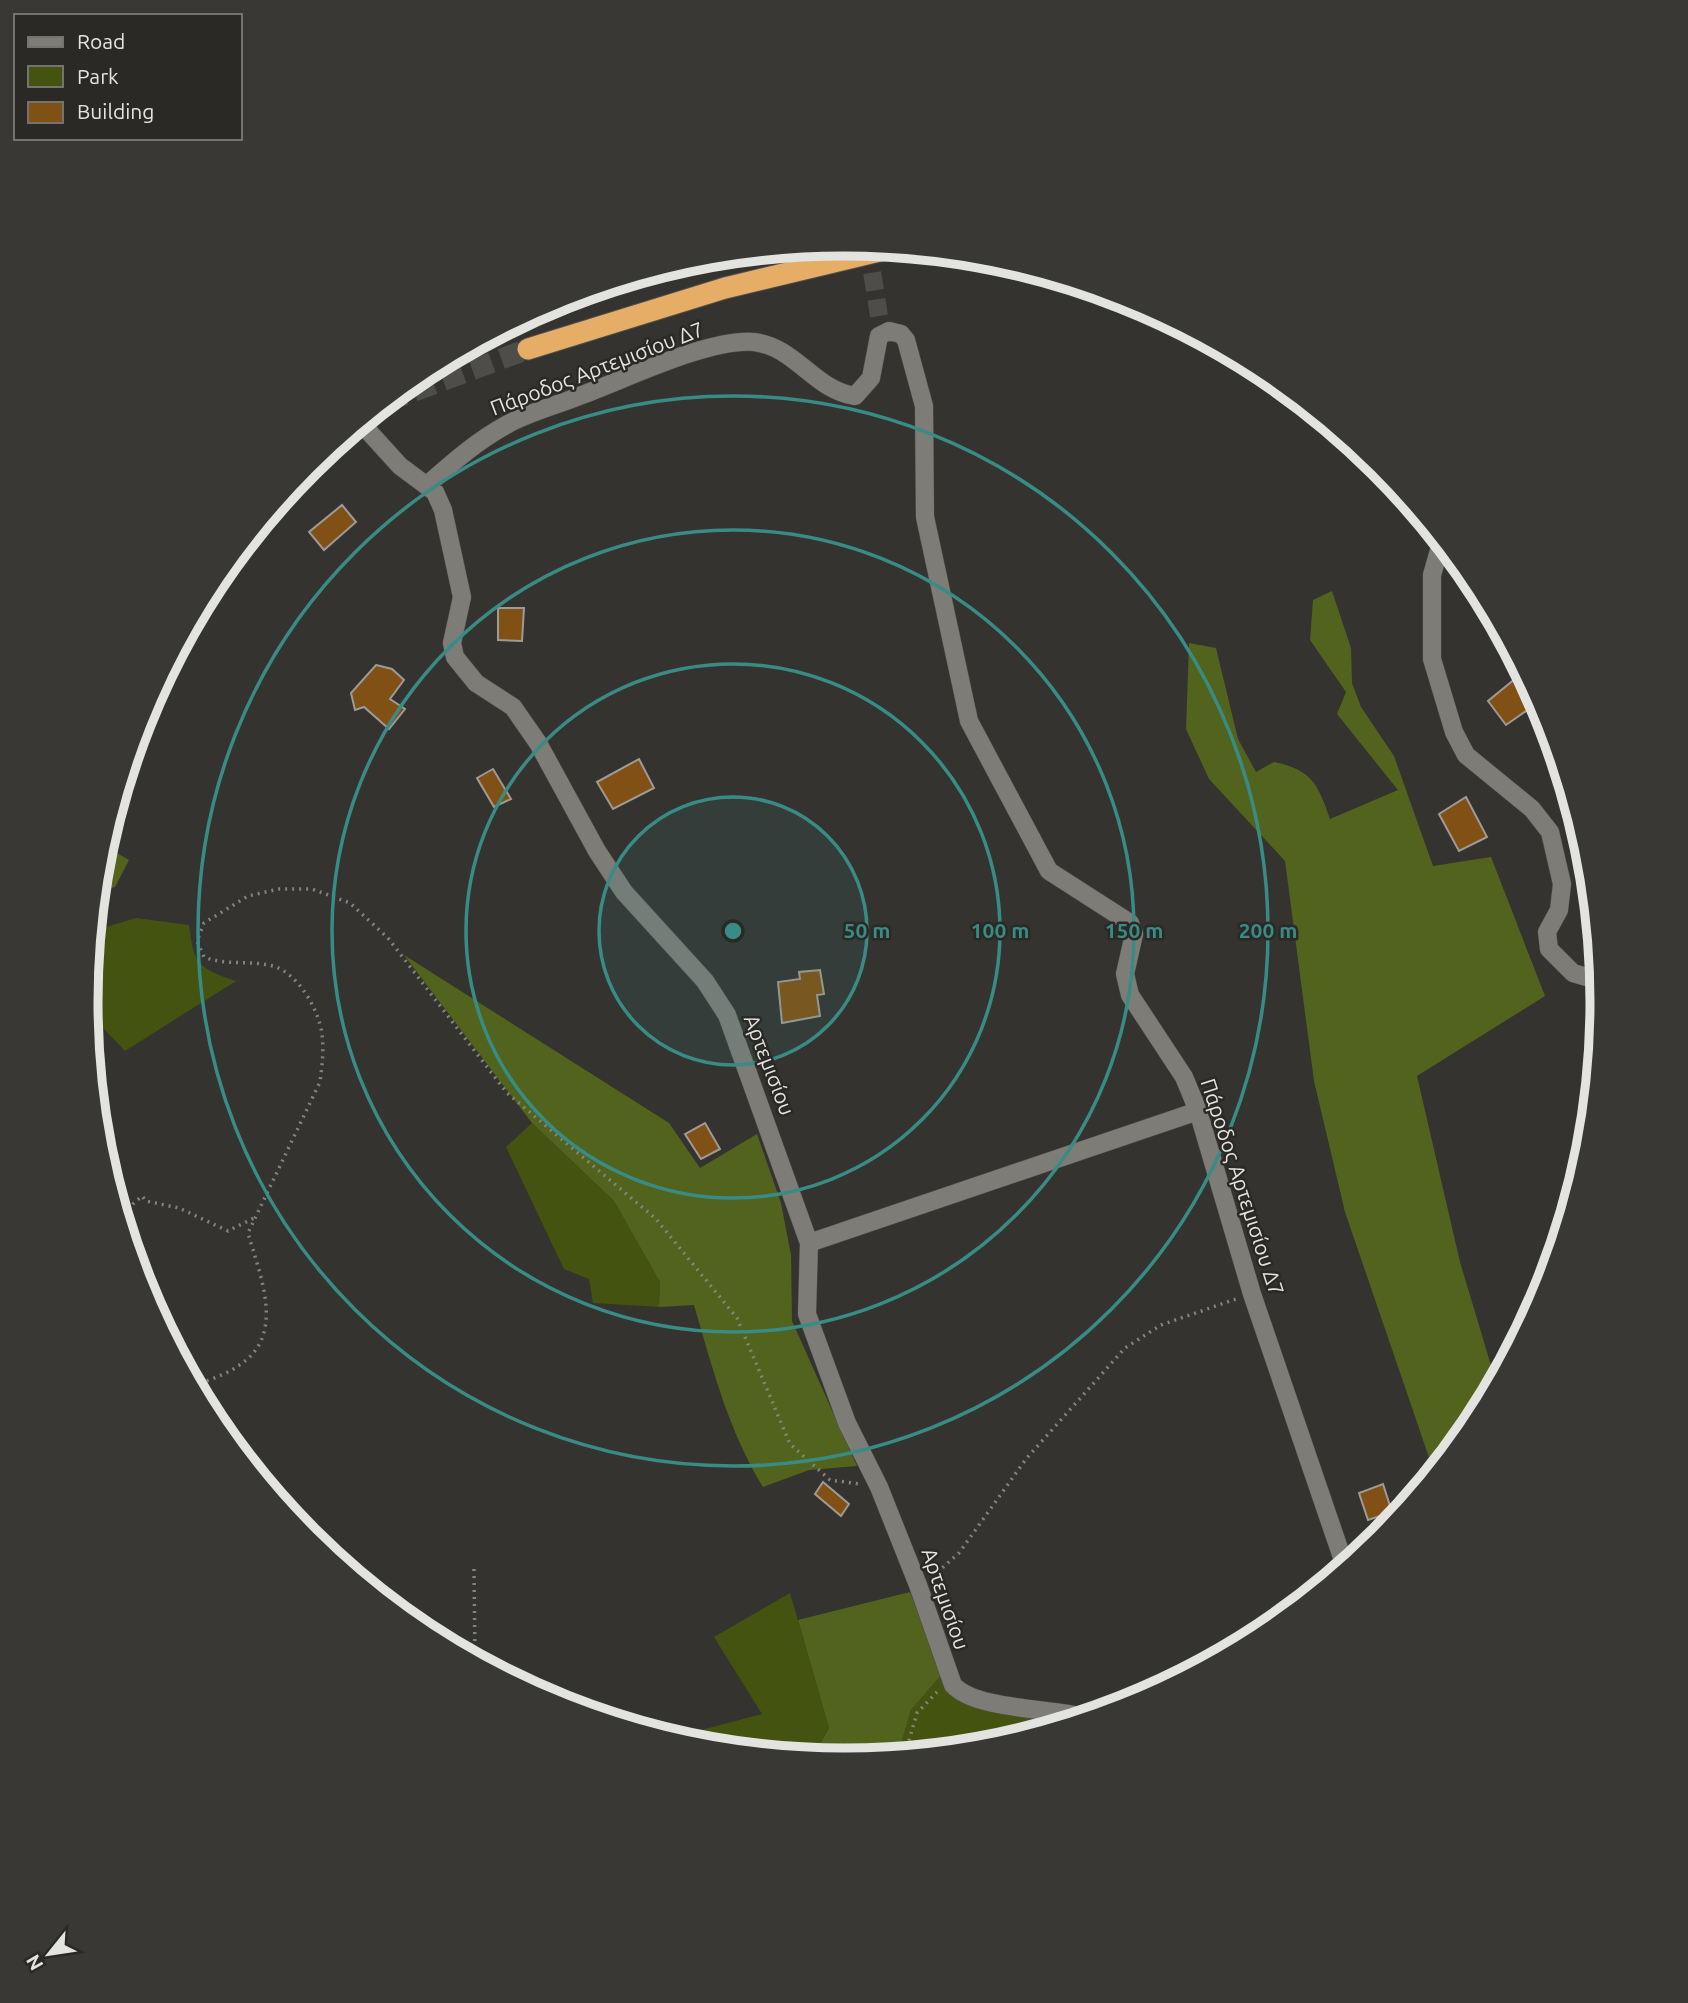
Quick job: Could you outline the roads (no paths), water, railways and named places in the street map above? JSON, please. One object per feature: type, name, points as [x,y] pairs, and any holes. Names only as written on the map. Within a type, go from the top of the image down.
[{"type":"highway","points":[[528,349],[711,292],[858,256]]},
{"type":"street","points":[[879,316],[879,336]]},
{"type":"street","name":"Πάροδος Αρτεμισίου Δ7","points":[[427,485],[458,458],[510,423],[694,353],[727,344],[752,342],[771,345],[789,354],[825,386],[855,396],[871,378],[879,336],[895,331],[906,340],[924,406],[925,517],[969,721],[1049,871],[1130,923],[1134,934],[1125,974],[1130,995],[1184,1077],[1198,1111],[1252,1294],[1342,1557]]},
{"type":"street","name":"Αρτεμισίου","points":[[367,429],[400,466],[435,492],[443,510],[460,583],[461,609],[452,643],[455,657],[476,683],[513,707],[538,743],[624,892],[705,981],[727,1015],[808,1243],[807,1314],[847,1423],[879,1487],[918,1585],[949,1679],[958,1691],[972,1698],[1065,1714]]},
{"type":"street","points":[[1438,550],[1432,575],[1432,659],[1454,732],[1466,755],[1532,808],[1550,832],[1562,884],[1559,910],[1547,932],[1549,949],[1573,973],[1589,978]]},
{"type":"street","points":[[808,1243],[1198,1111]]},
{"type":"tunnel","points":[[870,257],[879,316]]},
{"type":"tunnel","points":[[418,390],[528,349]]}]
